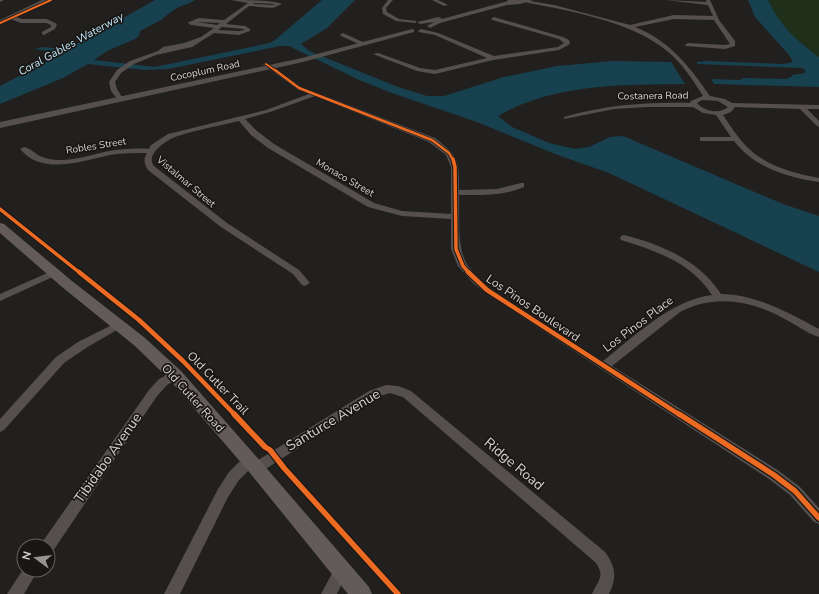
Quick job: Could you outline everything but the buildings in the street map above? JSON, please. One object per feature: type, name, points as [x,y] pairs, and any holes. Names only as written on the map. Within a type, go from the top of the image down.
[{"type":"main road","name":"Old Cutler Road","points":[[1,230],[140,342],[175,375],[361,594]]},
{"type":"street","points":[[0,22],[47,0]]},
{"type":"street","points":[[233,0],[253,2]]},
{"type":"street","points":[[391,0],[384,7],[384,11],[388,16],[398,20],[417,22],[430,27],[436,34]]},
{"type":"street","points":[[434,0],[446,4]]},
{"type":"street","name":"Cocoplum Road","points":[[0,120],[300,59],[396,31],[404,26],[417,22],[432,21],[506,0]]},
{"type":"street","points":[[510,0],[517,2]]},
{"type":"street","points":[[529,0],[607,20],[629,27],[655,39],[669,49],[683,64],[708,98]]},
{"type":"street","name":"Cocoplum Road","points":[[360,42],[398,33],[420,31],[444,20],[507,3],[529,0]]},
{"type":"street","points":[[668,0],[708,2],[715,18],[732,41],[732,46],[725,47],[688,45]]},
{"type":"street","points":[[118,97],[113,88],[113,80],[120,71],[149,54],[160,52],[165,48],[185,45],[201,39],[253,2]]},
{"type":"street","points":[[629,27],[674,16],[715,18]]},
{"type":"street","points":[[10,17],[21,21],[46,21],[54,24],[53,28],[44,33]]},
{"type":"street","points":[[376,54],[419,70],[429,72],[442,71],[493,58],[564,47],[568,44],[566,40],[558,37],[494,19]]},
{"type":"street","points":[[213,31],[239,33],[248,30],[245,28],[191,23],[199,20],[226,22]]},
{"type":"street","points":[[398,20],[404,26]]},
{"type":"street","name":"Cocoplum Road","points":[[404,26],[412,31]]},
{"type":"street","points":[[420,31],[436,34],[493,58]]},
{"type":"street","points":[[343,35],[360,42]]},
{"type":"street","name":"Los Pinos Boulevard","points":[[268,66],[290,83],[416,133],[439,145],[449,153],[453,159],[456,249],[463,266],[476,281],[496,297],[774,475],[794,491],[819,518]]},
{"type":"street","name":"Vistalmar Street","points":[[305,283],[296,272],[224,225],[151,168],[148,161],[151,150],[171,136],[280,108],[315,94]]},
{"type":"street","name":"Cocoplum Road","points":[[0,125],[118,97]]},
{"type":"street","points":[[731,105],[731,110],[718,113],[706,111],[694,105],[694,102],[698,99],[708,98],[722,100],[731,105],[819,107]]},
{"type":"street","name":"Costanera Road","points":[[566,118],[613,106],[641,104],[694,105]]},
{"type":"street","points":[[801,106],[819,125]]},
{"type":"street","points":[[718,113],[749,152],[768,164],[800,176],[819,180]]},
{"type":"street","name":"Monaco Street","points":[[240,118],[254,133],[271,146],[371,205],[402,214],[455,217]]},
{"type":"street","points":[[703,139],[738,139]]},
{"type":"street","name":"Robles Street","points":[[24,149],[35,159],[56,162],[76,161],[126,151],[151,150]]},
{"type":"street","points":[[455,192],[501,192],[511,190],[521,185]]},
{"type":"street","points":[[624,238],[654,248],[690,265],[706,278],[718,297]]},
{"type":"street","points":[[0,298],[54,273]]},
{"type":"street","name":"Los Pinos Place","points":[[604,366],[682,306],[698,300],[718,297],[741,300],[770,307],[819,333]]},
{"type":"street","points":[[0,427],[60,360],[82,345],[118,325]]},
{"type":"street","name":"Tibidabo Avenue","points":[[53,538],[153,393],[160,385],[175,375]]},
{"type":"street","name":"Santurce Avenue","points":[[172,594],[223,493],[234,476],[373,394],[391,388]]},
{"type":"street","name":"Ridge Road","points":[[391,388],[407,394],[594,551],[604,563],[609,573],[607,583],[600,594]]},
{"type":"street","points":[[329,594],[341,571]]},
{"type":"street","points":[[14,594],[25,578]]},
{"type":"green space","points":[[768,0],[819,0],[819,57],[783,26]]},
{"type":"water","points":[[155,0],[195,0],[175,9],[163,19],[140,31],[139,36],[135,39],[107,51],[94,60],[155,67],[270,43],[322,0],[355,0],[327,28],[301,44],[309,51],[398,87],[427,96],[444,96],[504,77],[557,66],[613,61],[671,62],[685,84],[589,88],[542,97],[520,105],[498,116],[512,127],[549,143],[575,149],[589,147],[610,137],[623,136],[783,204],[819,216],[819,272],[609,173],[558,155],[477,122],[392,93],[357,79],[289,46],[280,46],[168,69],[145,70],[88,64],[63,78],[0,104],[0,86],[61,53],[35,49],[43,47],[60,49],[69,48],[92,35],[82,34],[95,34]]},
{"type":"water","points":[[748,0],[768,0],[789,32],[819,57],[819,87],[714,84],[711,79],[787,79],[792,75],[805,73],[805,70],[802,68],[697,64],[697,62],[706,61],[784,64],[793,62],[789,55],[755,17]]},
{"type":"cycle path","points":[[0,23],[51,0]]},
{"type":"cycle path","points":[[266,64],[299,88],[432,140],[449,153],[453,159],[455,167],[456,249],[463,266],[476,281],[530,319],[774,475],[795,491],[819,518]]},
{"type":"cycle path","name":"Old Cutler Trail","points":[[0,209],[139,320],[183,361],[265,447],[270,450],[284,468],[398,594]]},
{"type":"water label","name":"Coral Gables Waterway","points":[[71,44]]}]
